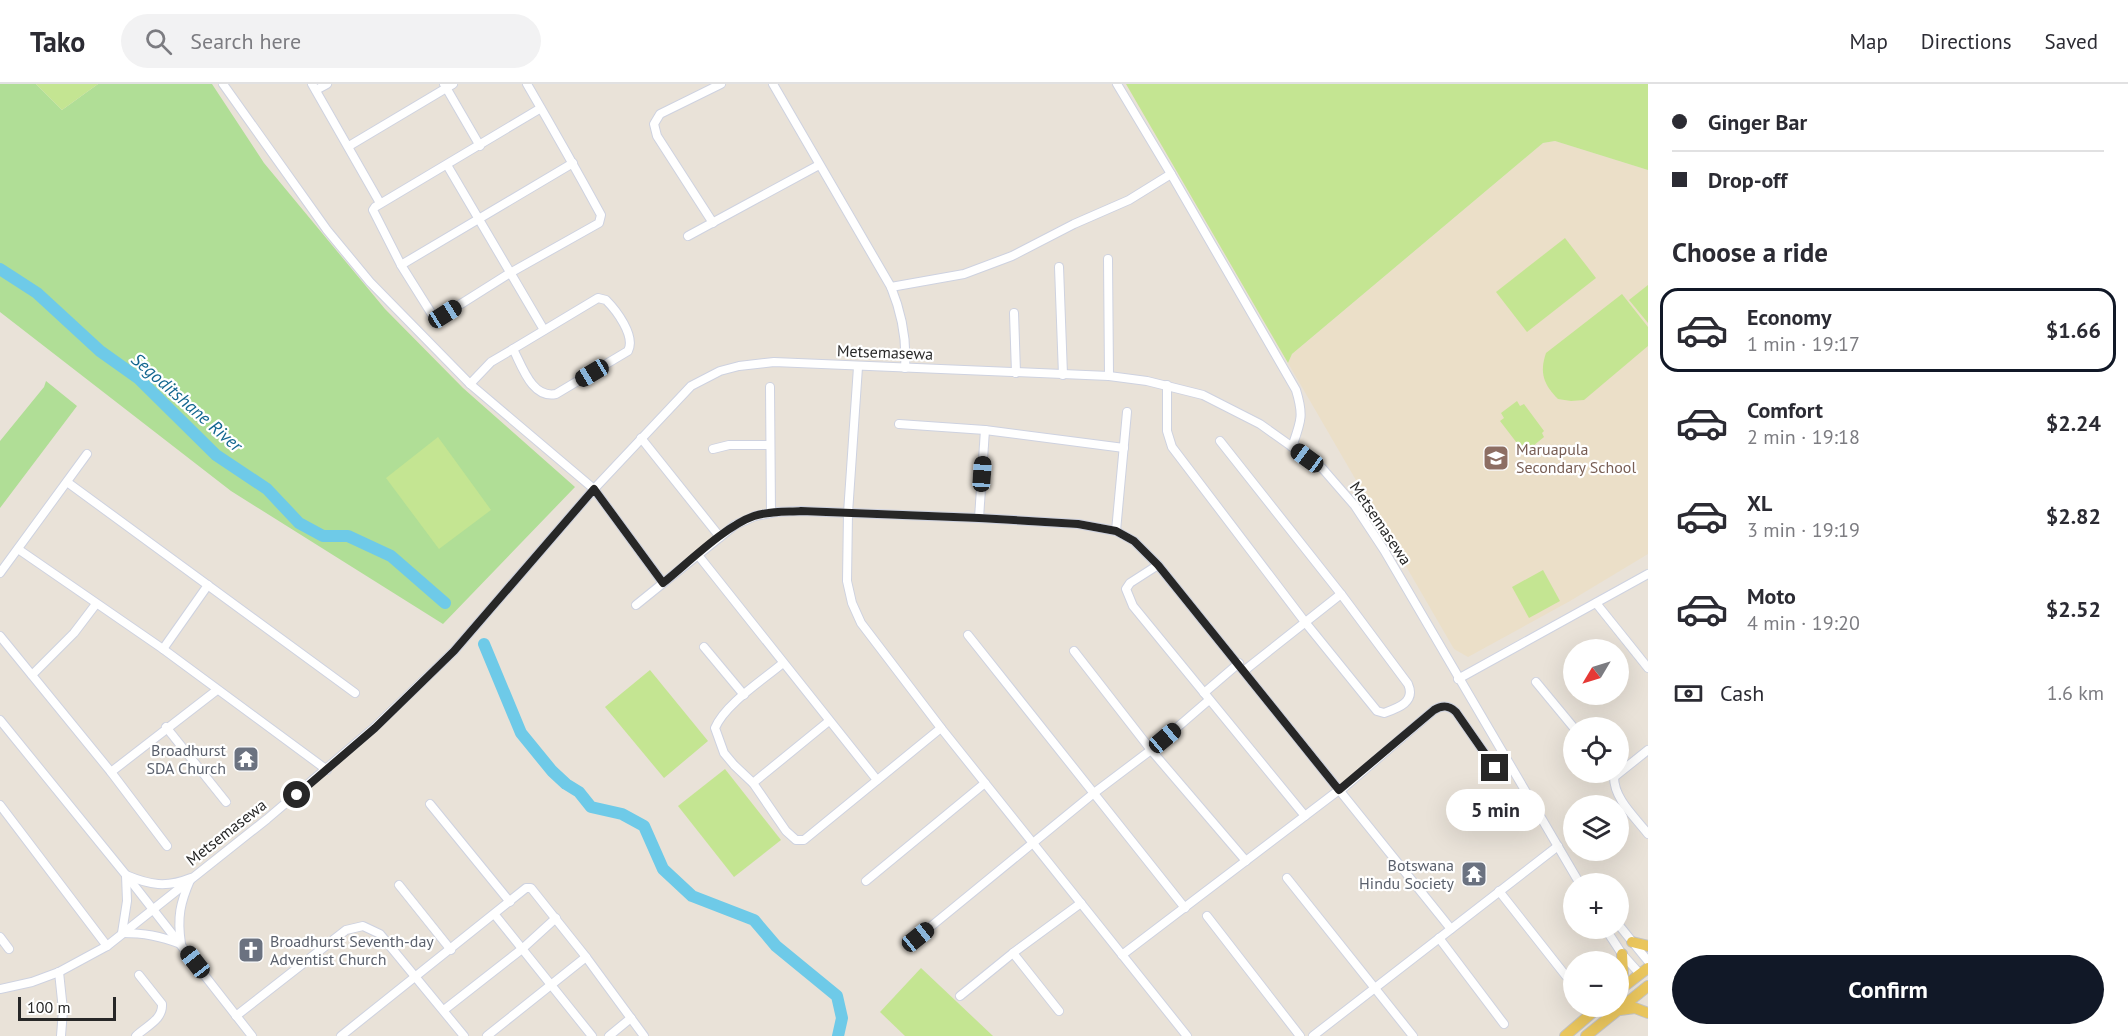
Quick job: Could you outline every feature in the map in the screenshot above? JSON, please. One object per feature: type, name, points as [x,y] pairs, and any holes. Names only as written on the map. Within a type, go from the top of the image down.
[{"type":"main road","points":[[1632,942],[1648,946]]},
{"type":"main road","points":[[1629,982],[1644,971],[1648,986],[1629,1001]]},
{"type":"main road","points":[[1629,1009],[1635,1008],[1648,1013]]},
{"type":"main road","points":[[1565,1036],[1587,1017]]},
{"type":"main road","points":[[1586,1036],[1609,1017]]},
{"type":"street","points":[[223,84],[327,230],[377,289],[470,384],[594,489],[663,583]]},
{"type":"street","points":[[327,84],[314,87],[380,203]]},
{"type":"street","points":[[527,84],[541,108],[573,163],[602,215],[602,219],[599,223],[510,273],[445,314],[438,317],[433,316],[401,265],[374,214],[375,207],[541,108]]},
{"type":"street","points":[[713,223],[657,136],[654,124],[660,114],[721,84]]},
{"type":"street","points":[[773,84],[891,287],[901,315],[906,350],[905,368]]},
{"type":"street","points":[[1117,84],[1296,390],[1302,410],[1292,447]]},
{"type":"street","points":[[349,146],[448,85],[480,146]]},
{"type":"street","points":[[401,265],[573,163]]},
{"type":"street","points":[[447,165],[544,330]]},
{"type":"street","points":[[688,236],[819,165]]},
{"type":"street","points":[[891,287],[964,273],[1012,256],[1074,224],[1129,200],[1171,174]]},
{"type":"street","points":[[1108,259],[1109,376]]},
{"type":"street","points":[[1059,267],[1063,375]]},
{"type":"street","points":[[470,384],[491,362],[598,298],[602,298],[611,305],[629,335],[631,344],[628,351],[556,394],[549,395],[540,393],[534,386],[513,349]]},
{"type":"street","points":[[1014,312],[1016,373]]},
{"type":"street","name":"Metsemasewa","points":[[0,988],[32,982],[59,972],[107,946],[327,770],[410,695],[454,651],[594,489],[690,386],[720,370],[774,362],[1109,376],[1203,395],[1260,424],[1322,468],[1355,506],[1384,549],[1458,679],[1574,873]]},
{"type":"street","points":[[858,367],[848,513],[847,581],[852,603],[861,623],[941,728],[1187,1036]]},
{"type":"street","points":[[1167,386],[1167,431],[1172,447],[1305,622],[1377,711],[1384,713],[1403,705],[1409,698],[1411,690],[1408,684],[1341,594],[1220,441]]},
{"type":"street","points":[[770,387],[771,513]]},
{"type":"street","points":[[1116,531],[1127,412]]},
{"type":"street","points":[[899,424],[985,430],[1124,448]]},
{"type":"street","points":[[979,518],[985,430]]},
{"type":"street","points":[[641,438],[720,537]]},
{"type":"street","points":[[713,449],[729,445],[770,445]]},
{"type":"street","points":[[0,573],[87,454]]},
{"type":"street","points":[[67,482],[355,693]]},
{"type":"street","points":[[636,605],[735,525],[755,516],[771,513],[801,511],[979,518],[1078,524],[1116,531],[1134,541],[1158,565],[1451,929]]},
{"type":"street","points":[[18,549],[163,649],[327,770]]},
{"type":"street","points":[[698,555],[877,780]]},
{"type":"street","points":[[1158,565],[1130,583],[1126,589],[1127,596],[1206,697],[1305,816]]},
{"type":"street","points":[[1458,679],[1648,574]]},
{"type":"street","points":[[163,649],[208,585]]},
{"type":"street","points":[[918,937],[1094,793],[1151,750],[1206,697],[1242,667],[1341,594]]},
{"type":"street","points":[[1596,603],[1648,668]]},
{"type":"street","points":[[32,675],[74,633],[96,604]]},
{"type":"street","points":[[968,635],[1185,908]]},
{"type":"street","points":[[0,636],[111,772],[167,846]]},
{"type":"street","points":[[704,647],[744,695]]},
{"type":"street","points":[[1074,651],[1151,750],[1246,861]]},
{"type":"street","points":[[783,663],[719,719],[716,728],[724,753],[753,783],[792,838],[804,840],[941,728]]},
{"type":"street","points":[[1536,682],[1565,717]]},
{"type":"street","points":[[111,772],[166,727],[217,690]]},
{"type":"street","points":[[1122,955],[1340,790],[1434,710],[1450,707],[1456,712],[1495,768],[1505,758]]},
{"type":"street","points":[[753,783],[829,721]]},
{"type":"street","points":[[1,724],[126,875],[252,1036]]},
{"type":"street","points":[[166,727],[226,802]]},
{"type":"street","points":[[1629,763],[1648,750]]},
{"type":"street","points":[[866,881],[985,783]]},
{"type":"street","points":[[1613,783],[1618,796],[1648,834]]},
{"type":"street","points":[[430,804],[510,902]]},
{"type":"street","points":[[0,805],[107,946]]},
{"type":"street","points":[[1315,1036],[1558,846]]},
{"type":"street","points":[[126,875],[145,883],[175,885],[191,878]]},
{"type":"street","points":[[126,875],[127,901],[122,933],[161,936],[180,944]]},
{"type":"street","points":[[180,944],[179,910],[191,878]]},
{"type":"street","points":[[1287,878],[1413,1036]]},
{"type":"street","points":[[399,885],[451,950]]},
{"type":"street","points":[[341,1036],[526,888],[531,888],[556,918],[644,1036]]},
{"type":"street","points":[[1499,891],[1563,972]]},
{"type":"street","points":[[960,996],[1081,903]]},
{"type":"street","points":[[495,915],[592,1036]]},
{"type":"street","points":[[1207,916],[1300,1036]]},
{"type":"street","points":[[444,1010],[522,949],[556,918]]},
{"type":"street","points":[[236,1016],[346,930],[363,926],[380,934],[464,1036]]},
{"type":"street","points":[[0,937],[9,949]]},
{"type":"street","points":[[1439,938],[1504,1024]]},
{"type":"street","points":[[1629,938],[1648,961]]},
{"type":"street","points":[[1013,953],[1059,1011]]},
{"type":"street","points":[[487,1036],[586,957]]},
{"type":"street","points":[[1629,959],[1644,971]]},
{"type":"street","points":[[59,972],[63,1010],[61,1036]]},
{"type":"street","points":[[136,1036],[160,1015],[163,1008],[139,975]]},
{"type":"street","points":[[609,1036],[631,1018]]},
{"type":"shaded area","name":"Maruapula Secondary School","points":[[1555,141],[1648,170],[1648,554],[1570,601],[1468,657],[1454,649],[1288,363],[1292,354],[1543,143]]},
{"type":"green space","points":[[0,84],[36,84],[62,110],[98,84],[212,84],[264,163],[385,309],[463,388],[575,487],[443,624],[231,491],[0,312]]},
{"type":"green space","points":[[36,84],[98,84],[62,110]]},
{"type":"green space","points":[[1126,84],[1648,84],[1648,170],[1555,141],[1543,143],[1292,354],[1288,363]]},
{"type":"green space","points":[[1565,238],[1596,278],[1527,332],[1496,292]]},
{"type":"green space","points":[[1648,285],[1648,323],[1629,300]]},
{"type":"green space","points":[[1622,294],[1648,327],[1648,346],[1584,400],[1558,399],[1549,389],[1544,378],[1543,367],[1546,353]]},
{"type":"green space","points":[[46,381],[77,406],[0,508],[0,441],[44,387]]},
{"type":"green space","points":[[1517,401],[1520,406],[1524,404],[1544,431],[1542,433],[1544,437],[1528,450],[1524,444],[1520,447],[1500,421],[1504,418],[1501,413]]},
{"type":"green space","points":[[438,437],[491,510],[439,549],[386,478]]},
{"type":"green space","points":[[1543,570],[1560,601],[1529,618],[1512,587]]},
{"type":"green space","points":[[650,670],[708,741],[664,778],[605,707]]},
{"type":"green space","points":[[725,769],[781,840],[734,877],[678,806]]},
{"type":"green space","points":[[921,968],[993,1036],[905,1036],[880,1012]]},
{"type":"waterway","name":"Segoditshane River","points":[[0,269],[37,293],[100,351],[138,378],[216,455],[267,489],[299,523],[323,536],[348,536],[391,556],[445,603]]},
{"type":"waterway","name":"Segoditshane River","points":[[484,644],[521,733],[552,771],[579,792],[591,807],[622,814],[644,826],[663,869],[692,896],[754,920],[776,946],[837,996],[842,1018],[838,1036]]},
{"type":"place","name":"Maruapula Secondary School","points":[[1496,458]]},
{"type":"place","name":"Broadhurst SDA Church","points":[[246,759]]},
{"type":"place","name":"Botswana Hindu Society","points":[[1474,874]]},
{"type":"place","name":"Broadhurst Seventh-day Adventist Church","points":[[251,950]]},
{"type":"route","points":[[297,795],[375,728],[454,651],[594,489],[663,583],[735,525],[755,516],[776,512],[979,518],[1078,524],[1116,531],[1134,541],[1158,565],[1339,790],[1434,710],[1443,706],[1450,707],[1456,712],[1495,768]]}]
